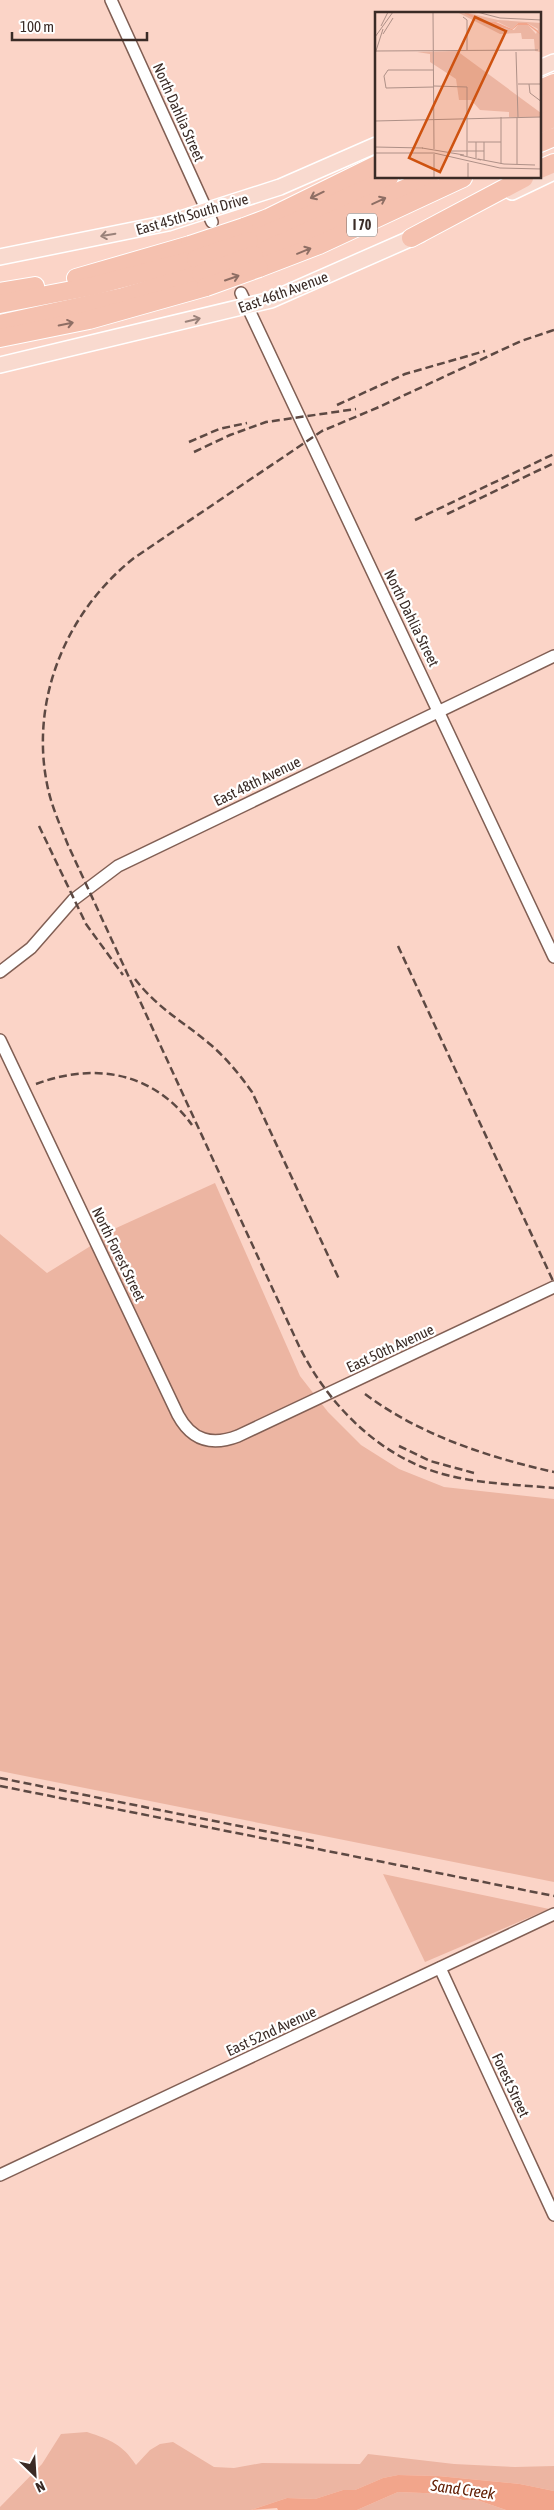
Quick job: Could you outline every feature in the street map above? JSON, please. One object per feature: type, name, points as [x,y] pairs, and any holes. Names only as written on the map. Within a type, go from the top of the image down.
[{"type":"highway","points":[[542,88],[554,83]]},
{"type":"highway","points":[[542,105],[554,100]]},
{"type":"highway","points":[[542,123],[554,118]]},
{"type":"highway","points":[[542,142],[554,137]]},
{"type":"highway","points":[[542,168],[554,163]]},
{"type":"highway","name":"I 70","points":[[0,292],[85,276],[198,266],[251,248],[276,214],[375,165]]},
{"type":"highway","points":[[251,248],[295,222],[387,179]]},
{"type":"highway","points":[[251,248],[426,179]]},
{"type":"highway","name":"I 70","points":[[0,338],[89,320],[198,266],[251,248],[319,245],[461,179]]},
{"type":"highway","points":[[411,238],[522,179]]},
{"type":"highway","points":[[0,304],[198,266]]},
{"type":"highway","points":[[0,324],[122,297],[198,266]]},
{"type":"main road","points":[[542,67],[554,62]]},
{"type":"main road","name":"East 45th South Drive","points":[[0,256],[209,216],[298,181],[375,145]]},
{"type":"main road","name":"East 46th Avenue","points":[[542,178],[554,172]]},
{"type":"main road","name":"East 46th Avenue","points":[[21,360],[244,300],[296,290],[539,179]]},
{"type":"main road","points":[[0,365],[21,360]]},
{"type":"street","name":"North Dahlia Street","points":[[111,0],[209,216]]},
{"type":"street","name":"North Dahlia Street","points":[[244,300],[554,957]]},
{"type":"street","name":"East 46th Avenue","points":[[0,373],[21,360]]},
{"type":"street","name":"East 48th Avenue","points":[[0,972],[31,948],[73,900],[118,866],[554,656]]},
{"type":"street","name":"North Forest Street","points":[[0,1040],[181,1420],[194,1435],[206,1441],[221,1442],[238,1436]]},
{"type":"street","name":"East 50th Avenue","points":[[238,1436],[554,1287]]},
{"type":"street","name":"East 52nd Avenue","points":[[0,2175],[554,1914]]},
{"type":"street","name":"Forest Street","points":[[440,1968],[554,2215]]},
{"type":"shaded area","points":[[215,1183],[300,1376],[328,1412],[361,1445],[399,1469],[444,1487],[554,1499],[554,1882],[0,1771],[0,1234],[47,1273],[89,1247],[103,1234]]},
{"type":"shaded area","points":[[383,1874],[549,1909],[425,1962]]},
{"type":"shaded area","points":[[87,2432],[121,2447],[136,2465],[150,2450],[160,2444],[173,2442],[214,2467],[234,2468],[262,2463],[360,2464],[368,2454],[454,2464],[515,2467],[554,2466],[554,2491],[520,2484],[438,2476],[398,2475],[383,2478],[355,2490],[343,2490],[315,2499],[287,2498],[251,2510],[0,2510],[0,2507],[42,2464],[61,2434]]},
{"type":"shaded area","points":[[398,2492],[447,2494],[462,2500],[477,2500],[506,2510],[357,2510]]},
{"type":"water","name":"Sand Creek","points":[[398,2475],[438,2476],[520,2484],[554,2491],[554,2510],[506,2510],[477,2500],[462,2500],[447,2494],[398,2492],[357,2510],[278,2510],[277,2508],[251,2510],[287,2498],[315,2499],[343,2490],[355,2490],[383,2478]]},
{"type":"railway","points":[[554,330],[521,341],[379,407],[322,431],[134,558],[110,579],[90,604],[73,630],[59,659],[49,689],[44,720],[43,752],[49,792],[68,845],[311,1369],[343,1411],[362,1429],[405,1459],[429,1470],[455,1477],[504,1484],[554,1488]]},
{"type":"railway","points":[[337,405],[405,374],[485,351]]},
{"type":"railway","points":[[194,452],[230,435],[266,422],[356,409]]},
{"type":"railway","points":[[189,442],[219,429],[247,423]]},
{"type":"railway","points":[[415,520],[554,454]]},
{"type":"railway","points":[[447,514],[554,463]]},
{"type":"railway","points":[[39,826],[86,924],[123,975]]},
{"type":"railway","points":[[398,946],[554,1283]]},
{"type":"railway","points":[[135,979],[162,1007],[217,1050],[252,1092],[339,1279]]},
{"type":"railway","points":[[36,1084],[58,1077],[80,1074],[101,1073],[122,1076],[160,1093],[177,1107],[192,1125]]},
{"type":"railway","points":[[365,1394],[386,1409],[408,1421],[455,1443],[479,1452],[554,1472]]},
{"type":"railway","points":[[399,1446],[430,1461],[474,1473]]},
{"type":"railway","points":[[0,1778],[314,1841]]},
{"type":"railway","points":[[0,1786],[554,1896]]}]
